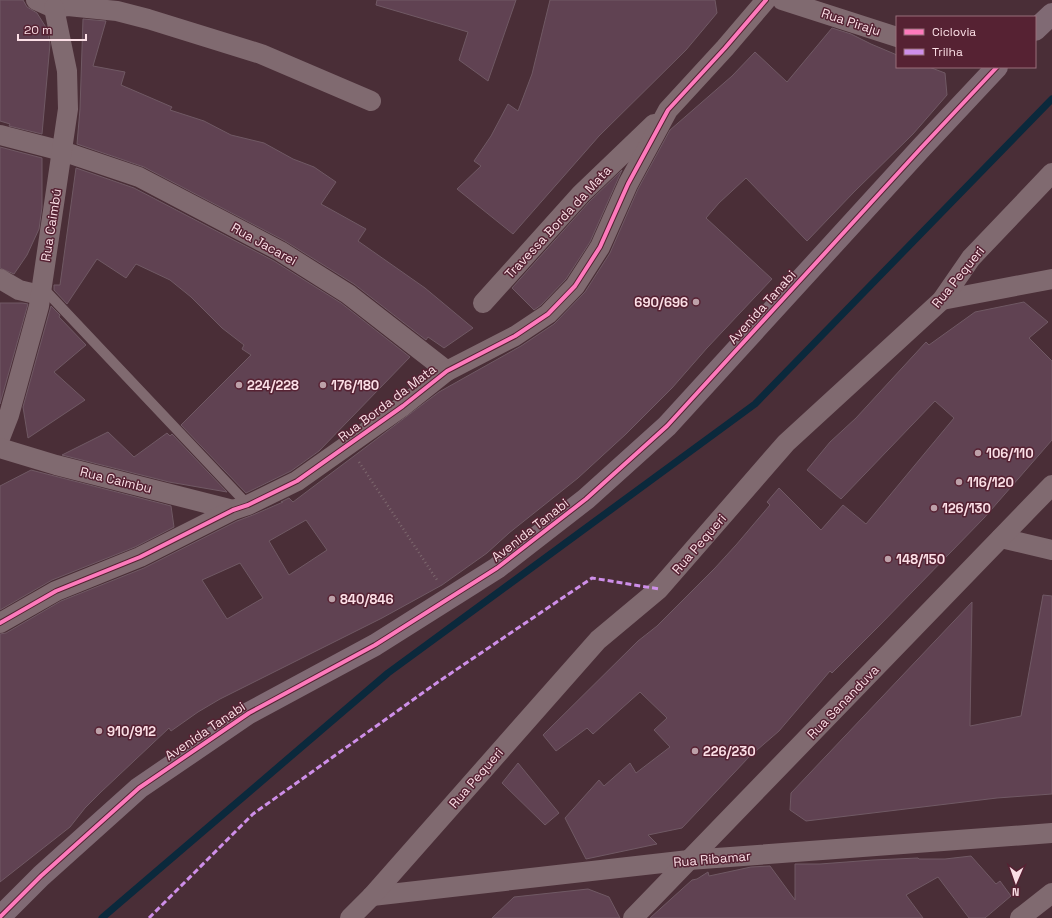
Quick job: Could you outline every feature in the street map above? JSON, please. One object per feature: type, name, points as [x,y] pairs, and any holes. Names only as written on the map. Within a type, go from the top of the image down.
[{"type":"street","points":[[36,0],[54,8],[68,6],[117,11],[148,18],[262,54],[371,101]]},
{"type":"street","name":"Rua Borda da Mata","points":[[0,623],[56,592],[140,557],[240,507],[297,481],[403,406],[447,371],[515,336],[548,314],[575,286],[600,247],[628,184],[668,110],[725,48],[766,0]]},
{"type":"street","name":"Rua Piraju","points":[[782,0],[896,37]]},
{"type":"street","name":"Rua Caimbú","points":[[0,438],[9,415],[39,306],[68,109],[67,71],[54,8]]},
{"type":"street","points":[[1036,29],[1052,14]]},
{"type":"street","name":"Avenida Tanabi","points":[[0,917],[42,876],[139,788],[249,713],[375,645],[497,568],[586,499],[667,426],[992,68]]},
{"type":"street","name":"Travessa Borda da Mata","points":[[483,303],[581,194],[668,110]]},
{"type":"street","name":"Rua Jacarei","points":[[0,135],[62,151],[139,177],[280,251],[348,294],[447,371]]},
{"type":"street","name":"Rua Pequeri","points":[[350,918],[372,896],[598,640],[659,590],[786,443],[942,300],[971,258],[1052,173]]},
{"type":"street","points":[[0,278],[19,290],[41,291]]},
{"type":"street","points":[[942,300],[1052,280]]},
{"type":"street","name":"Rua Caimbu","points":[[0,448],[56,465],[240,507]]},
{"type":"street","name":"Rua Sananduva","points":[[633,918],[1052,485]]},
{"type":"street","points":[[1001,538],[1052,550]]},
{"type":"street","name":"Rua Ribamar","points":[[372,896],[689,860],[1052,833]]},
{"type":"street","points":[[1020,918],[1052,893]]},
{"type":"lane","points":[[41,291],[240,507]]},
{"type":"path","points":[[348,445],[440,586]]},
{"type":"building","points":[[0,0],[23,0],[27,7],[37,13],[47,29],[50,44],[42,134],[9,126],[10,124],[0,121]]},
{"type":"building","points":[[377,0],[516,0],[488,81],[459,60],[468,32],[376,5]]},
{"type":"building","points":[[550,0],[715,0],[717,13],[686,50],[599,136],[513,234],[457,189],[481,166],[474,161],[491,136],[508,104],[518,111],[532,74]]},
{"type":"building","points":[[83,19],[106,21],[93,66],[125,72],[121,85],[172,107],[170,110],[204,121],[231,135],[264,143],[293,159],[314,167],[336,182],[321,204],[366,229],[358,241],[425,288],[473,328],[444,348],[428,337],[426,340],[354,284],[285,241],[144,167],[77,144],[80,109]]},
{"type":"building","points":[[832,28],[851,34],[896,55],[896,68],[932,68],[945,73],[947,95],[913,134],[807,241],[746,178],[719,203],[706,218],[772,279],[707,348],[672,388],[626,434],[578,478],[509,533],[487,553],[442,585],[382,618],[220,699],[171,731],[169,728],[85,808],[70,827],[0,882],[0,634],[6,633],[61,601],[144,568],[237,521],[283,502],[281,502],[289,498],[293,502],[439,392],[521,346],[554,324],[585,292],[610,253],[638,189],[670,130],[732,76],[755,52],[787,82]],"holes":[[[306,520],[327,550],[289,575],[269,541]],[[240,563],[263,598],[227,619],[202,580]]]},
{"type":"building","points":[[0,147],[42,158],[42,207],[39,229],[27,255],[14,274],[0,268]]},
{"type":"building","points":[[76,168],[134,188],[274,261],[341,303],[410,357],[319,451],[291,471],[246,493],[181,425],[251,355],[242,349],[244,345],[222,328],[191,297],[170,280],[136,264],[126,278],[97,259],[67,304],[54,290],[54,285],[60,285]]},
{"type":"building","points":[[622,170],[590,242],[566,279],[541,305],[534,310],[512,288],[589,202]]},
{"type":"building","points":[[1024,302],[1048,322],[1029,338],[1052,361],[1052,440],[984,518],[832,673],[830,671],[779,731],[749,757],[682,828],[648,835],[657,844],[586,859],[565,818],[599,780],[604,786],[630,763],[636,773],[670,747],[654,730],[667,718],[640,692],[593,734],[587,728],[556,751],[543,735],[638,641],[657,626],[715,568],[770,505],[767,502],[779,488],[821,530],[843,505],[866,524],[954,418],[935,401],[841,499],[807,470],[830,442],[856,418],[926,342],[929,345],[975,312]]},
{"type":"building","points":[[0,303],[28,304],[0,404]]},
{"type":"building","points":[[51,306],[60,315],[59,317],[86,345],[54,372],[85,400],[28,438],[23,407]]},
{"type":"building","points":[[108,432],[134,457],[167,433],[170,436],[172,434],[227,492],[169,482],[62,455]]},
{"type":"building","points":[[31,470],[171,506],[174,527],[135,547],[52,580],[0,610],[0,486]]},
{"type":"building","points":[[1043,595],[1052,596],[1052,794],[997,798],[806,821],[790,810],[791,793],[972,602],[970,726],[1021,716]]},
{"type":"building","points":[[518,763],[559,813],[545,825],[502,783]]},
{"type":"building","points":[[971,856],[996,884],[1000,881],[1011,896],[985,918],[969,918],[938,877],[906,895],[923,918],[650,918],[692,880],[697,879],[708,872],[709,876],[751,867],[770,866],[795,900],[795,864],[820,864],[918,858],[945,859]]},
{"type":"building","points":[[588,889],[609,897],[620,918],[492,918],[514,897]]},
{"type":"waterway","points":[[102,918],[388,673],[755,404],[1052,99]]},
{"type":"marked path","points":[[149,918],[253,814],[438,682],[592,578],[659,589]]},
{"type":"cycle path","points":[[0,623],[56,591],[140,557],[233,510],[248,505],[297,481],[403,406],[447,371],[515,336],[548,314],[575,286],[600,247],[628,184],[668,110],[725,48],[766,0]]},
{"type":"cycle path","points":[[0,917],[41,876],[139,788],[249,713],[375,645],[497,568],[586,499],[667,426],[996,68]]},
{"type":"place","name":"690/696","points":[[696,302]]},
{"type":"place","name":"224/228","points":[[239,385]]},
{"type":"place","name":"176/180","points":[[323,385]]},
{"type":"place","name":"106/110","points":[[978,453]]},
{"type":"place","name":"116/120","points":[[959,482]]},
{"type":"place","name":"126/130","points":[[934,508]]},
{"type":"place","name":"148/150","points":[[888,559]]},
{"type":"place","name":"840/846","points":[[332,599]]},
{"type":"place","name":"910/912","points":[[99,731]]},
{"type":"place","name":"226/230","points":[[695,751]]}]
